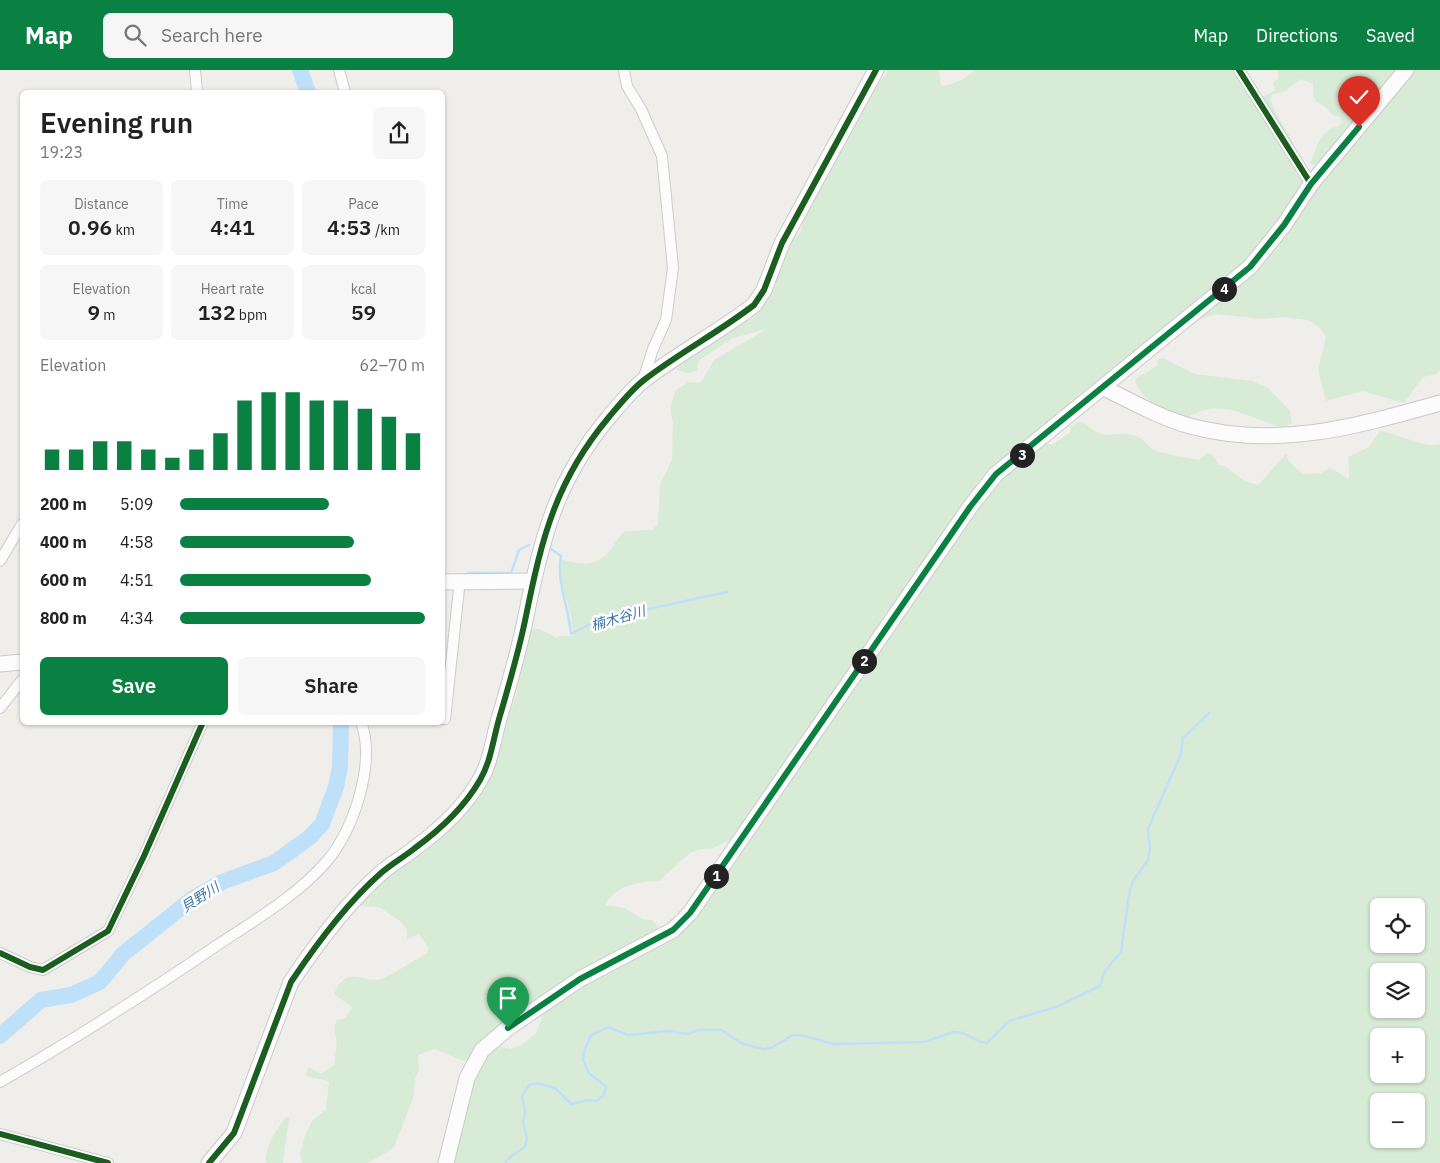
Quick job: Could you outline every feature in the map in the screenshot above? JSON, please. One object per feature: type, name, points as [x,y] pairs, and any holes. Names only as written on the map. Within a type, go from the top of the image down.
[{"type":"main road","points":[[209,1163],[234,1133],[291,982],[302,965],[366,887],[382,872],[444,824],[467,800],[482,778],[492,753],[518,659],[542,541],[551,513],[577,459],[621,402],[643,380],[754,305],[764,290],[782,243],[876,70]]},
{"type":"main road","points":[[446,1163],[467,1078],[482,1050],[508,1028],[580,979],[673,930],[690,913],[970,507],[996,474],[1104,388],[1250,267],[1284,225],[1311,184],[1406,70]]},
{"type":"main road","points":[[1104,388],[1162,416],[1194,427],[1258,437],[1289,437],[1352,427],[1440,403]]},
{"type":"main road","points":[[445,582],[533,581]]},
{"type":"main road","points":[[0,664],[20,662]]},
{"type":"street","points":[[195,70],[198,90]]},
{"type":"street","points":[[339,70],[344,90]]},
{"type":"street","points":[[619,70],[622,81],[641,109],[662,156],[673,268],[666,320],[643,380]]},
{"type":"street","points":[[624,70],[626,86]]},
{"type":"street","points":[[1239,70],[1311,184]]},
{"type":"street","points":[[0,561],[20,527]]},
{"type":"street","points":[[445,719],[459,589],[462,581]]},
{"type":"street","points":[[0,708],[20,683]]},
{"type":"street","points":[[0,952],[30,967],[43,970],[99,939],[108,931],[144,856],[202,725]]},
{"type":"street","points":[[0,1082],[141,996],[256,919],[309,880],[327,861],[340,843],[360,798],[364,776],[364,731],[362,725]]},
{"type":"street","points":[[0,1134],[108,1163]]},
{"type":"green space","points":[[888,70],[939,70],[941,85],[945,85],[959,81],[974,70],[1232,70],[1304,179],[1303,186],[1235,274],[994,470],[976,487],[951,528],[738,836],[711,849],[700,849],[690,853],[659,881],[628,886],[614,893],[609,899],[606,905],[624,908],[643,919],[652,920],[660,930],[471,1060],[463,1061],[435,1049],[418,1055],[419,1070],[415,1079],[413,1098],[394,1147],[386,1153],[367,1163],[302,1163],[300,1154],[305,1136],[312,1121],[326,1110],[329,1082],[306,1075],[307,1069],[309,1067],[321,1074],[334,1065],[337,1044],[334,1026],[337,1020],[346,1018],[352,1007],[334,994],[339,984],[351,977],[377,980],[384,978],[428,953],[428,947],[419,934],[407,939],[407,930],[400,921],[379,907],[361,906],[362,900],[374,893],[379,882],[446,829],[502,737],[516,695],[529,629],[540,629],[557,638],[559,636],[573,636],[573,626],[561,578],[561,559],[582,564],[595,562],[607,554],[625,531],[652,530],[658,524],[660,485],[672,460],[673,424],[670,408],[676,390],[689,382],[698,383],[702,381],[714,360],[767,329],[733,338],[699,360],[697,371],[688,373],[676,370],[677,366],[755,316],[792,241],[801,232],[803,220],[842,144],[868,103],[874,86],[885,76]]},
{"type":"green space","points":[[1278,70],[1398,70],[1319,165],[1310,164],[1318,144],[1327,131],[1340,125],[1342,122],[1340,117],[1332,115],[1324,106],[1316,101],[1313,93],[1313,84],[1301,79],[1285,91],[1272,95],[1270,100],[1295,146],[1294,150],[1262,97],[1276,90],[1273,83],[1278,78]]},
{"type":"green space","points":[[1411,70],[1440,70],[1440,370],[1436,374],[1423,377],[1404,403],[1363,391],[1326,401],[1318,369],[1326,337],[1320,328],[1308,320],[1282,317],[1262,319],[1215,314],[1191,323],[1285,228]]},
{"type":"green space","points":[[1163,358],[1195,374],[1252,381],[1268,388],[1290,411],[1292,423],[1283,428],[1234,411],[1214,408],[1183,418],[1162,408],[1142,393],[1135,380],[1155,367],[1158,359]]},
{"type":"green space","points":[[1079,421],[1102,434],[1123,434],[1139,437],[1154,450],[1163,453],[1199,460],[1207,453],[1212,454],[1219,465],[1225,466],[1244,481],[1258,485],[1286,454],[1289,461],[1302,474],[1321,473],[1329,468],[1349,478],[1348,457],[1369,447],[1380,431],[1419,443],[1440,444],[1440,1163],[454,1163],[469,1088],[487,1056],[500,1047],[510,1049],[523,1044],[537,1032],[543,1014],[572,993],[602,974],[664,942],[985,493],[1023,459],[1046,443],[1052,445],[1071,432],[1070,427]]},
{"type":"green space","points":[[286,1117],[289,1118],[283,1163],[266,1163],[267,1151],[272,1139]]},
{"type":"waterway","name":"貝野川","points":[[300,70],[307,90]]},
{"type":"waterway","name":"楠木谷川","points":[[468,573],[511,573],[519,550],[529,545]]},
{"type":"waterway","name":"楠木谷川","points":[[551,549],[561,556],[561,585],[571,634],[598,620],[727,592]]},
{"type":"waterway","points":[[505,1163],[510,1157],[525,1147],[527,1139],[523,1122],[525,1112],[522,1096],[529,1085],[537,1083],[555,1088],[571,1104],[588,1100],[596,1101],[603,1096],[606,1087],[589,1073],[583,1060],[591,1035],[609,1027],[627,1035],[670,1031],[688,1034],[698,1030],[721,1030],[743,1044],[764,1049],[773,1047],[793,1035],[805,1036],[833,1044],[924,1042],[953,1032],[963,1033],[980,1042],[987,1043],[1009,1021],[1056,1007],[1100,986],[1105,971],[1121,952],[1129,895],[1133,881],[1148,860],[1150,850],[1148,829],[1181,754],[1183,738],[1209,713]]},
{"type":"waterway","name":"貝野川","points":[[0,1036],[41,1000],[71,995],[100,982],[123,954],[192,899],[222,882],[274,863],[310,837],[322,824],[336,787],[340,767],[341,725]]},
{"type":"cycle path","points":[[209,1163],[234,1133],[291,982],[300,968],[356,897],[385,870],[443,826],[467,800],[484,773],[514,668],[545,535],[564,487],[576,464],[591,440],[609,417],[639,384],[754,305],[764,290],[782,243],[876,70]]},
{"type":"cycle path","points":[[1239,70],[1311,184]]},
{"type":"cycle path","points":[[0,953],[30,967],[43,970],[108,931],[144,856],[202,725]]},
{"type":"cycle path","points":[[0,1134],[108,1163]]},
{"type":"route","points":[[508,1028],[580,979],[673,930],[690,913],[970,507],[996,474],[1250,267],[1284,225],[1311,184],[1359,127]]}]
